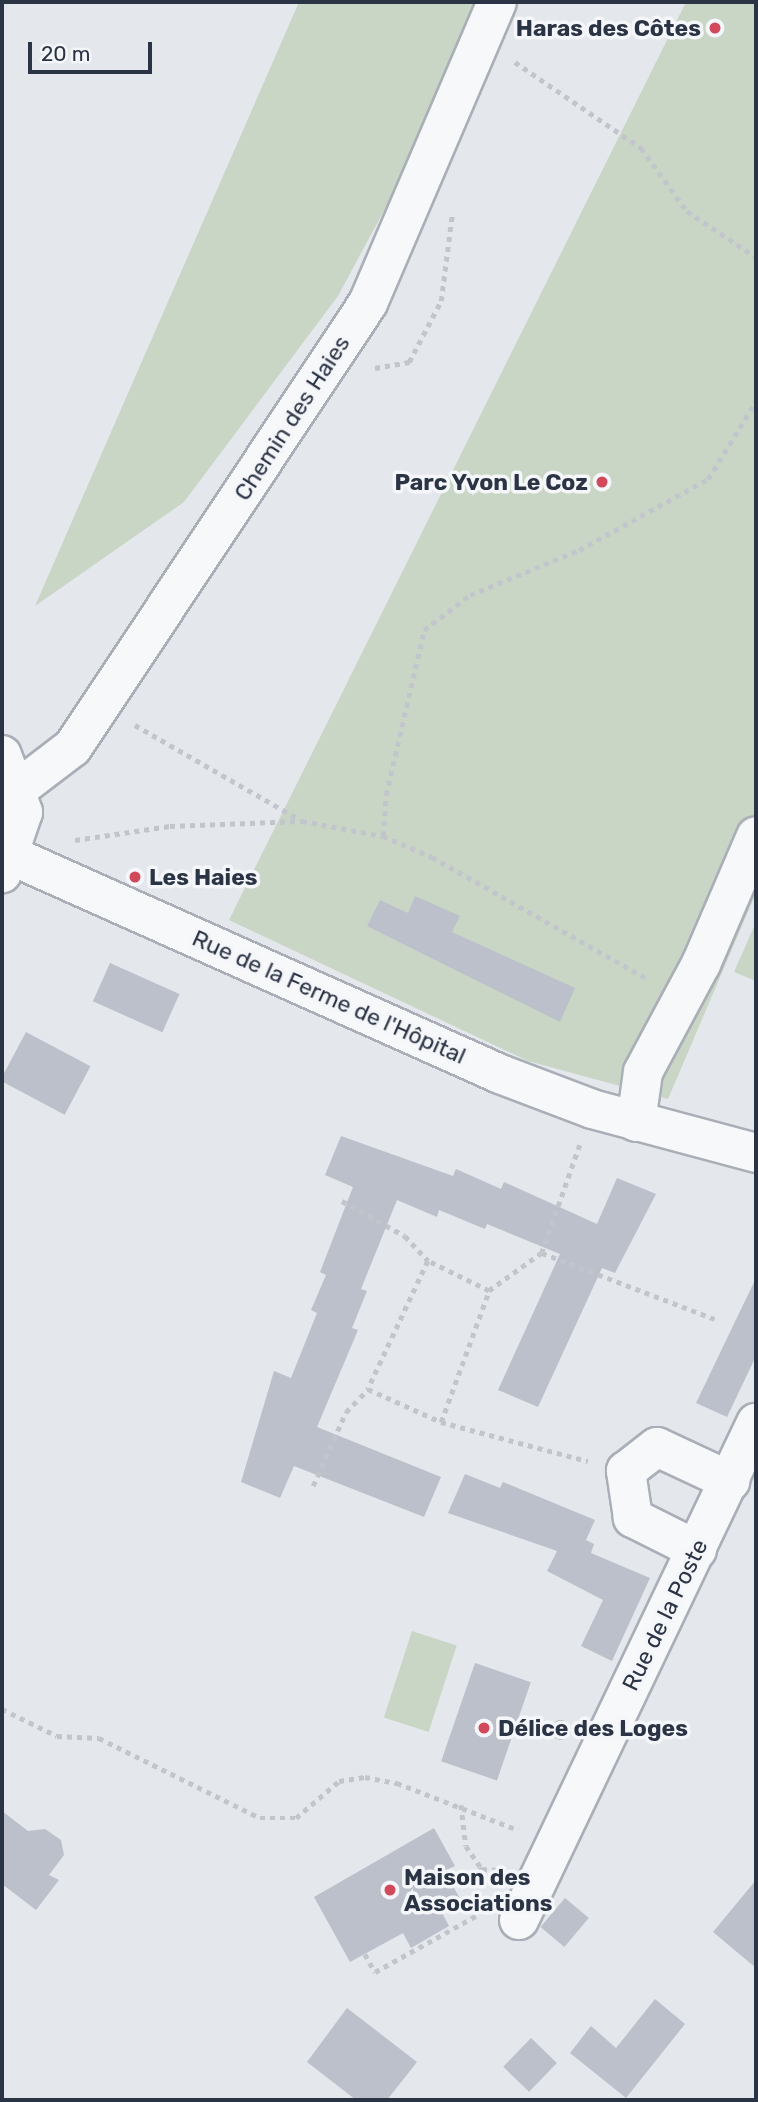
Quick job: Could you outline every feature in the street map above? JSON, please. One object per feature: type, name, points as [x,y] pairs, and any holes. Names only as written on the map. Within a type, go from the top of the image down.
[{"type":"street","name":"Chemin des Haies","points":[[18,789],[73,747],[368,303],[498,2]]},
{"type":"street","name":"Rue de la Ferme de l'Hôpital","points":[[2,755],[18,789],[23,813],[6,864],[54,874],[592,1109],[756,1153]]},
{"type":"street","points":[[636,1122],[643,1072],[682,998],[756,836]]},
{"type":"street","name":"Rue de la Poste","points":[[525,1905],[554,1836],[697,1550],[756,1423]]},
{"type":"street","points":[[697,1550],[633,1518],[626,1471],[657,1447],[730,1481]]},
{"type":"path","points":[[506,56],[641,148],[687,211],[756,257]]},
{"type":"path","points":[[383,836],[388,782],[424,630],[470,595],[579,550],[708,479],[756,401]]},
{"type":"path","points":[[101,705],[302,821]]},
{"type":"path","points":[[54,874],[78,836],[302,821],[383,836],[432,856],[682,998]]},
{"type":"path","points":[[441,1422],[489,1291],[542,1253],[592,1109]]},
{"type":"path","points":[[342,1201],[405,1236],[428,1261],[489,1291]]},
{"type":"path","points":[[542,1253],[715,1319]]},
{"type":"path","points":[[313,1486],[346,1412],[368,1389],[428,1261]]},
{"type":"path","points":[[368,1389],[441,1422],[626,1471]]},
{"type":"path","points":[[2,1709],[57,1736],[99,1738],[260,1818],[296,1818],[339,1781],[365,1777],[461,1805],[515,1829],[554,1836]]},
{"type":"path","points":[[461,1805],[466,1846],[482,1869]]},
{"type":"path","points":[[365,1954],[375,1972],[525,1905]]},
{"type":"green space","points":[[299,2],[496,2],[338,296],[184,502],[35,606]]},
{"type":"green space","name":"Parc Yvon Le Coz","points":[[686,2],[756,2],[756,893],[668,1099],[528,1061],[229,920]]},
{"type":"green space","points":[[756,922],[756,981],[734,972]]},
{"type":"green space","points":[[412,1631],[457,1646],[429,1732],[384,1718]]},
{"type":"building","points":[[415,896],[460,916],[452,932],[575,988],[560,1022],[367,926],[380,900],[408,913]]},
{"type":"building","points":[[110,963],[179,994],[162,1032],[93,1001]]},
{"type":"building","points":[[26,1032],[90,1066],[65,1115],[2,1082]]},
{"type":"building","points":[[341,1136],[453,1176],[456,1169],[501,1189],[504,1182],[597,1224],[617,1178],[656,1194],[615,1273],[602,1268],[538,1407],[498,1390],[560,1254],[487,1224],[485,1229],[439,1210],[437,1217],[397,1200],[361,1289],[367,1291],[352,1328],[358,1330],[317,1427],[441,1477],[424,1517],[294,1466],[280,1498],[241,1482],[274,1371],[291,1378],[317,1313],[311,1310],[326,1275],[320,1272],[353,1187],[325,1175]]},
{"type":"building","points":[[756,1278],[756,1356],[727,1417],[696,1403]]},
{"type":"building","points":[[465,1474],[500,1488],[503,1482],[595,1520],[586,1540],[594,1544],[591,1553],[650,1578],[612,1661],[581,1646],[603,1600],[547,1571],[557,1551],[448,1513]]},
{"type":"building","name":"Délice des Loges","points":[[475,1663],[531,1682],[497,1781],[441,1761]]},
{"type":"building","points":[[2,1811],[28,1831],[45,1829],[61,1840],[64,1855],[49,1875],[59,1880],[36,1910],[2,1884]]},
{"type":"building","name":"Maison des Associations","points":[[434,1828],[455,1866],[444,1871],[461,1900],[441,1911],[449,1926],[411,1948],[403,1933],[350,1962],[314,1897]]},
{"type":"building","points":[[756,1880],[756,1968],[713,1932]]},
{"type":"building","points":[[565,1898],[589,1918],[564,1947],[541,1927]]},
{"type":"building","points":[[655,1999],[685,2024],[626,2098],[570,2053],[591,2026],[616,2048]]},
{"type":"building","points":[[347,2008],[417,2062],[387,2100],[356,2100],[307,2062]]},
{"type":"building","points":[[531,2038],[557,2063],[529,2092],[503,2067]]},
{"type":"place","name":"Haras des Côtes","points":[[715,28]]},
{"type":"place","name":"Parc Yvon Le Coz","points":[[602,482]]},
{"type":"place","name":"Les Haies","points":[[135,877]]},
{"type":"place","name":"Délice des Loges","points":[[484,1728]]},
{"type":"place","name":"Maison des Associations","points":[[390,1890]]}]
